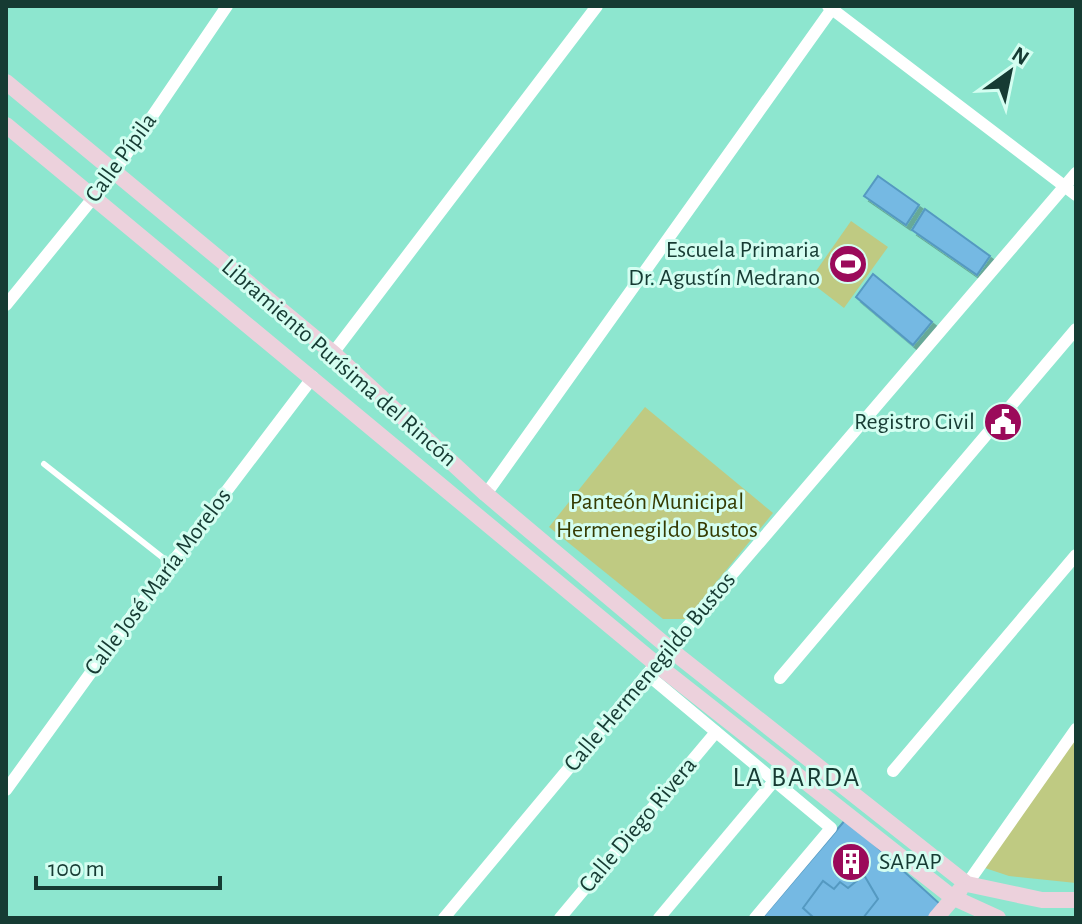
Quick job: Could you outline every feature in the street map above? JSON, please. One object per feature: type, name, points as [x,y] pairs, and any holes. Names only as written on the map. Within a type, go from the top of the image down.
[{"type":"main road","name":"Libramiento Purísima del Rincón","points":[[6,82],[333,353],[486,494],[669,648],[967,884]]},
{"type":"main road","name":"Libramiento Purísima del Rincón","points":[[6,125],[313,377],[652,669],[952,897],[965,912],[998,918]]},
{"type":"main road","points":[[936,918],[967,884]]},
{"type":"main road","points":[[967,884],[1042,900],[1076,900]]},
{"type":"main road","points":[[965,912],[967,884]]},
{"type":"street","name":"Calle Pípila","points":[[6,305],[115,171],[227,6]]},
{"type":"street","points":[[333,353],[597,6]]},
{"type":"street","points":[[486,494],[831,7],[1076,195]]},
{"type":"street","name":"Calle Hermenegildo Bustos","points":[[444,918],[669,648],[1076,173]]},
{"type":"street","points":[[780,678],[1076,329]]},
{"type":"street","name":"Calle José María Morelos","points":[[6,790],[313,377]]},
{"type":"street","points":[[893,771],[1076,555]]},
{"type":"street","points":[[652,669],[716,732],[831,828],[755,918]]},
{"type":"street","points":[[967,884],[1076,729]]},
{"type":"street","name":"Calle Diego Rivera","points":[[560,918],[716,732]]},
{"type":"street","points":[[659,918],[774,781]]},
{"type":"lane","points":[[44,464],[172,565]]},
{"type":"green space","name":"Escuela Primaria Dr. Agustín Medrano","points":[[851,221],[888,247],[844,308],[809,281]]},
{"type":"green space","name":"Panteón Municipal Hermenegildo Bustos","points":[[645,407],[773,513],[686,619],[663,619],[549,527]]},
{"type":"green space","points":[[1076,737],[1076,883],[1009,876],[982,867]]},
{"type":"building","name":"Escuela Primaria Dr. Agustín Medrano","points":[[878,176],[919,205],[906,225],[864,196]]},
{"type":"building","points":[[925,209],[990,256],[977,275],[912,230]]},
{"type":"building","name":"Escuela Primaria Dr. Agustín Medrano","points":[[873,274],[932,322],[913,345],[856,297]]},
{"type":"building","name":"SAPAP","points":[[846,819],[941,905],[931,918],[762,918]]},
{"type":"building","name":"SAPAP","points":[[848,850],[856,858],[848,864],[844,855]]},
{"type":"building","name":"SAPAP","points":[[864,875],[878,899],[863,918],[814,918],[803,908],[823,881],[834,889],[840,882],[848,888]]},
{"type":"place","name":"Escuela Primaria Dr. Agustín Medrano","points":[[848,264]]},
{"type":"place","name":"Registro Civil","points":[[1003,422]]},
{"type":"place","name":"SAPAP","points":[[851,862]]},
{"type":"district","name":"LA BARDA","points":[[797,778]]}]
